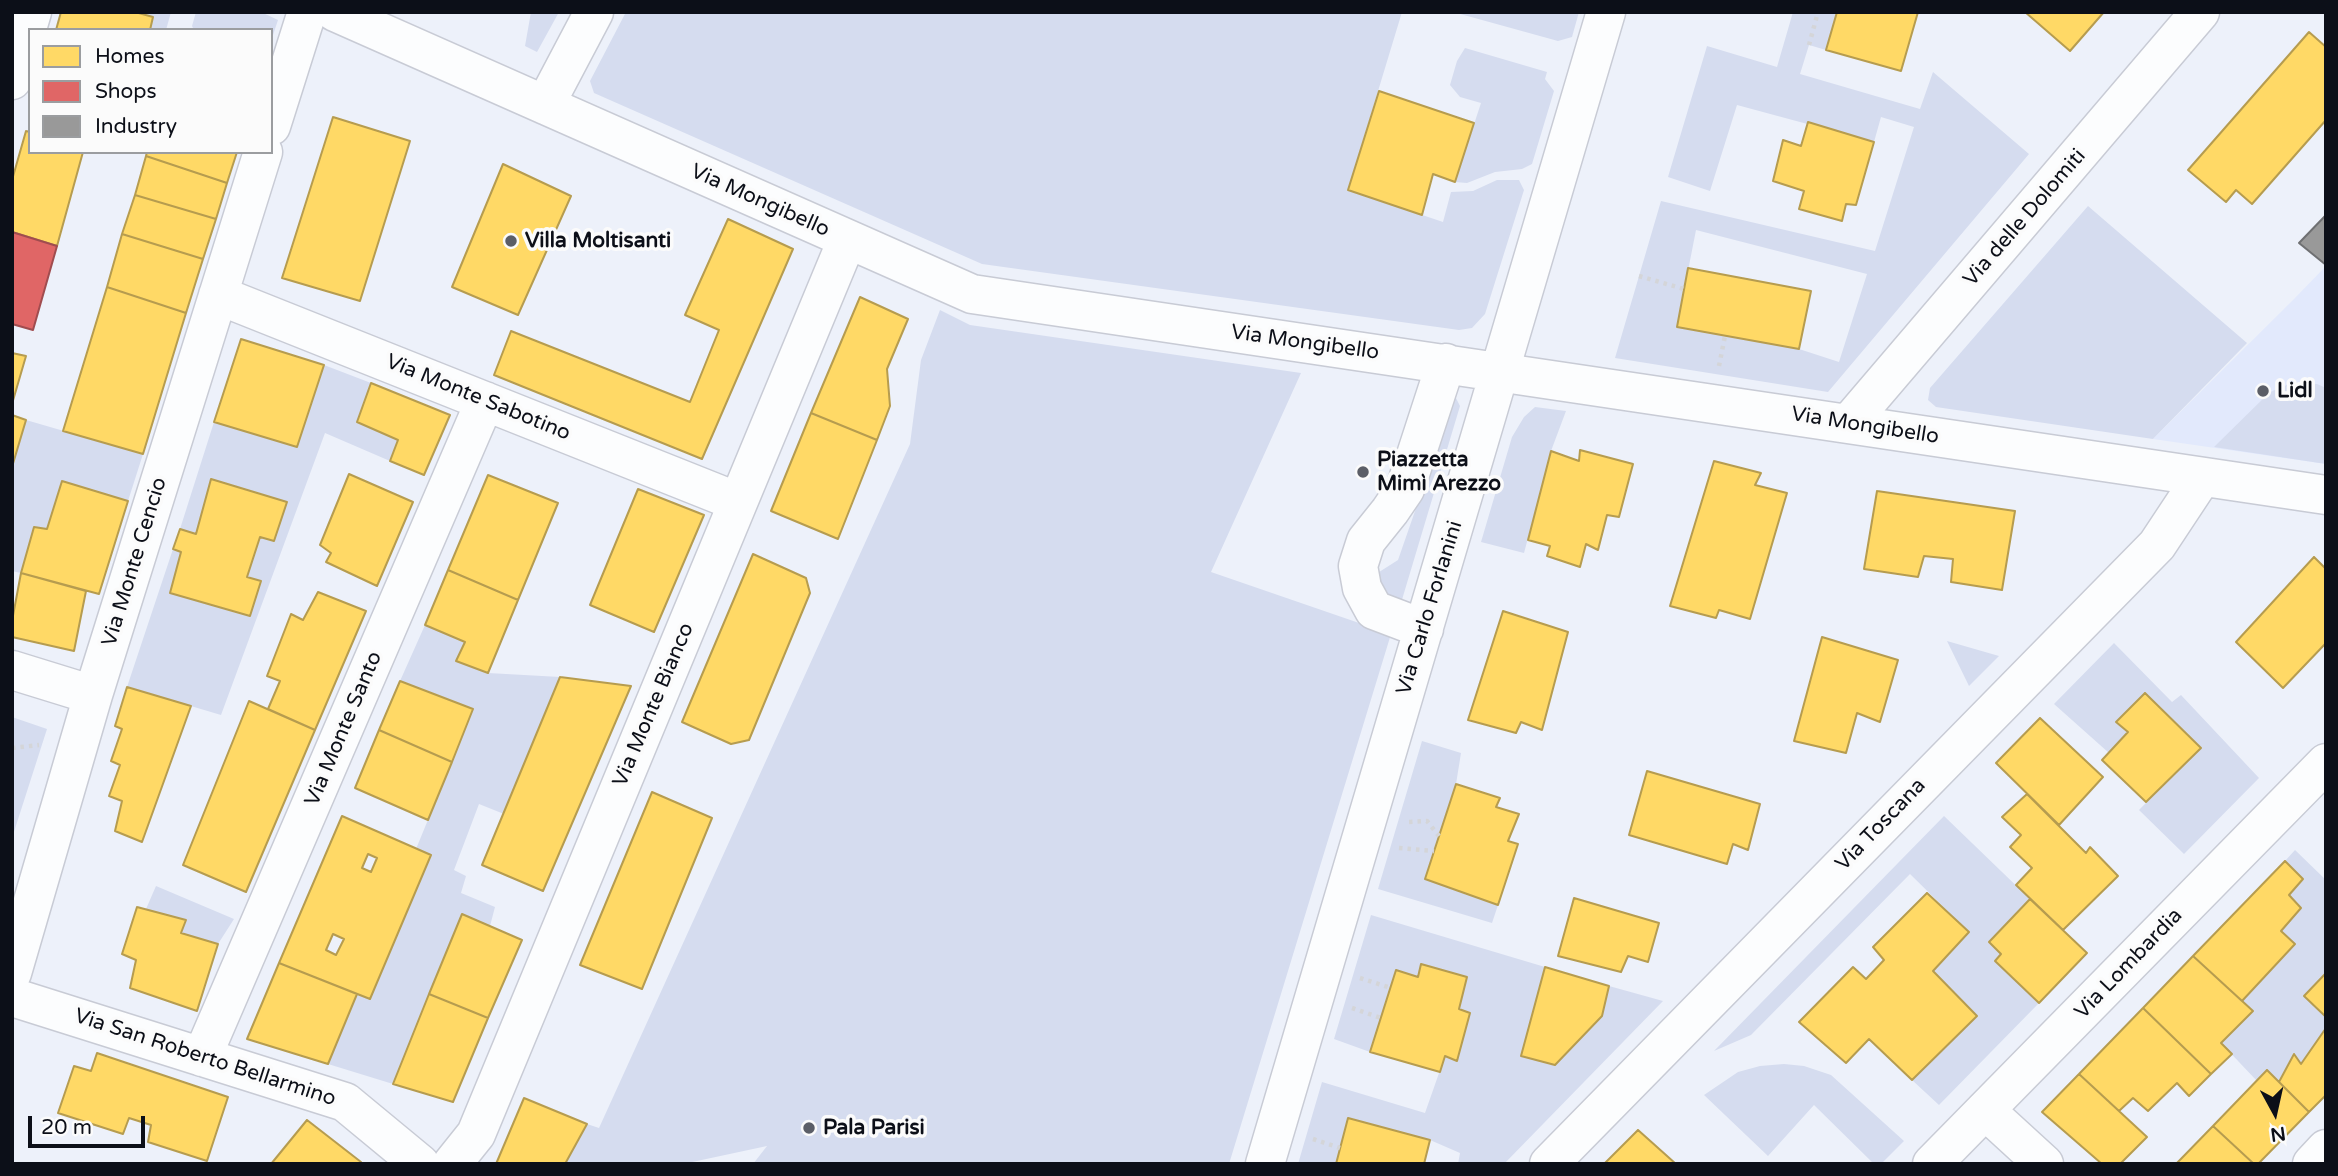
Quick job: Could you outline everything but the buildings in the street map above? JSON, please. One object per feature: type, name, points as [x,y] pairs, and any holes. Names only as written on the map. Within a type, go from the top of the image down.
[{"type":"street","points":[[12,80],[32,12]]},
{"type":"street","points":[[273,120],[307,12]]},
{"type":"street","name":"Via Mongibello","points":[[335,12],[972,294],[2326,495]]},
{"type":"street","points":[[545,105],[594,12]]},
{"type":"street","name":"Via Carlo Forlanini","points":[[1265,1164],[1606,12]]},
{"type":"street","name":"Via delle Dolomiti","points":[[1849,423],[2200,12]]},
{"type":"street","name":"Via Monte Cencio","points":[[12,973],[93,695],[262,154]]},
{"type":"street","name":"Via Monte Bianco","points":[[452,1164],[476,1134],[847,240]]},
{"type":"street","name":"Via Monte Sabotino","points":[[218,295],[738,502]]},
{"type":"street","points":[[1424,629],[1374,610],[1362,588],[1358,566],[1366,541],[1405,489],[1446,363]]},
{"type":"street","name":"Via Monte Santo","points":[[202,1057],[485,401]]},
{"type":"street","name":"Via Toscana","points":[[1549,1164],[2157,545],[2202,477]]},
{"type":"street","points":[[12,670],[93,695]]},
{"type":"street","name":"Via Lombardia","points":[[1932,1164],[2321,777]]},
{"type":"street","name":"Via San Roberto Bellarmino","points":[[12,996],[345,1102],[420,1164]]},
{"type":"street","points":[[1985,1110],[2044,1164]]},
{"type":"street","points":[[2312,1164],[2326,1149]]},
{"type":"path","points":[[1809,45],[1818,12]]},
{"type":"path","points":[[1639,276],[1684,289]]},
{"type":"path","points":[[1718,374],[1725,336]]},
{"type":"path","points":[[12,748],[42,745]]},
{"type":"path","points":[[1404,825],[1412,820],[1427,821],[1439,836]]},
{"type":"path","points":[[1391,848],[1434,851]]},
{"type":"path","points":[[1353,975],[1391,988]]},
{"type":"path","points":[[1344,1006],[1381,1018]]},
{"type":"path","points":[[1305,1137],[1340,1148]]},
{"type":"shaded area","points":[[135,12],[171,12],[167,28],[150,28],[153,18]]},
{"type":"shaded area","points":[[196,12],[261,12],[278,20],[273,35],[273,28],[192,26]]},
{"type":"shaded area","points":[[531,12],[559,12],[537,52],[525,46]]},
{"type":"shaded area","points":[[626,12],[1402,12],[1348,190],[1443,222],[1451,192],[1473,191],[1497,180],[1519,180],[1524,190],[1485,314],[1472,328],[1459,330],[982,264],[594,93],[590,81]]},
{"type":"shaded area","points":[[1453,12],[1579,12],[1572,37],[1558,41]]},
{"type":"shaded area","points":[[1793,12],[1837,12],[1826,50],[1809,45],[1800,74],[1920,109],[1933,72],[2029,154],[1828,392],[1615,358],[1661,201],[1875,251],[1914,127],[1881,117],[1874,142],[1737,105],[1710,191],[1668,177],[1707,46],[1777,67]],"holes":[[[1696,230],[1867,274],[1839,362],[1799,349],[1677,327]]]},
{"type":"shaded area","points":[[1465,48],[1547,72],[1545,79],[1554,91],[1532,164],[1522,169],[1495,172],[1467,183],[1455,182],[1481,103],[1460,97],[1450,85],[1457,61]]},
{"type":"shaded area","points":[[2088,206],[2247,343],[2153,439],[1936,407],[1928,400],[1930,388]]},
{"type":"shaded area","name":"Lidl","points":[[2326,266],[2326,464],[2153,439],[2293,300]]},
{"type":"shaded area","points":[[940,310],[970,325],[1301,373],[1211,572],[1391,634],[1229,1164],[753,1164],[767,1146],[683,1164],[565,1164],[587,1124],[599,1128],[910,444],[921,360]]},
{"type":"shaded area","points":[[324,365],[371,383],[357,422],[398,440],[390,461],[325,433],[221,715],[127,687],[173,549],[181,552],[170,593],[250,616],[261,582],[247,577],[260,537],[274,541],[287,502],[196,534],[180,529],[214,422],[297,447]]},
{"type":"shaded area","points":[[2292,383],[2317,384],[2326,388],[2326,464],[2214,447],[2270,392]]},
{"type":"shaded area","points":[[1455,396],[1460,406],[1401,603],[1381,591],[1376,574],[1398,560]]},
{"type":"shaded area","points":[[1535,407],[1566,411],[1551,451],[1524,553],[1481,542],[1512,437],[1524,417]]},
{"type":"shaded area","points":[[26,420],[143,454],[128,501],[62,481],[47,529],[34,528],[21,573],[12,571],[12,467]]},
{"type":"shaded area","points":[[425,625],[465,642],[457,661],[488,673],[560,677],[504,814],[479,804],[454,870],[466,876],[461,893],[495,907],[490,926],[462,915],[393,1084],[328,1064],[357,994],[370,999],[416,849],[473,710],[400,681]]},
{"type":"shaded area","points":[[1947,641],[1999,656],[1969,686]]},
{"type":"shaded area","points":[[2114,643],[2172,702],[2181,695],[2259,778],[2184,854],[2139,810],[2201,747],[2145,693],[2117,722],[2128,732],[2109,753],[2054,704]]},
{"type":"shaded area","points":[[12,717],[47,729],[12,838]]},
{"type":"shaded area","points":[[1422,741],[1461,753],[1456,784],[1425,879],[1498,905],[1492,923],[1378,889]]},
{"type":"shaded area","points":[[1944,816],[2030,899],[1989,942],[2001,954],[1995,961],[2039,1003],[1939,1105],[1912,1080],[1977,1016],[1933,971],[1969,932],[1910,874],[1751,1035],[1714,1051]]},
{"type":"shaded area","points":[[2295,850],[2326,880],[2326,973],[2304,996],[2326,1017],[2326,1028],[2301,1064],[2293,1054],[2279,1082],[2267,1071],[2257,1081],[2221,1043],[2253,1011],[2242,1001],[2295,944],[2281,931],[2301,908],[2289,895],[2303,879],[2285,861]]},
{"type":"shaded area","points":[[156,886],[234,919],[218,944],[181,933],[186,920],[146,909]]},
{"type":"shaded area","points":[[1371,915],[1545,967],[1521,1056],[1555,1065],[1602,1016],[1609,986],[1663,1001],[1504,1164],[1458,1164],[1460,1153],[1430,1140],[1349,1118],[1336,1164],[1298,1164],[1322,1082],[1425,1113],[1445,1056],[1457,1060],[1470,1013],[1459,1009],[1467,977],[1421,964],[1418,977],[1396,970],[1370,1052],[1334,1039]]},
{"type":"shaded area","points":[[1760,1066],[1804,1066],[1831,1075],[1904,1141],[1881,1164],[1874,1164],[1814,1105],[1768,1156],[1704,1095],[1738,1072]]},
{"type":"place","name":"Villa Moltisanti","points":[[511,241]]},
{"type":"place","name":"Lidl","points":[[2263,391]]},
{"type":"place","name":"Piazzetta Mimì Arezzo","points":[[1363,472]]},
{"type":"place","name":"Pala Parisi","points":[[809,1128]]}]
